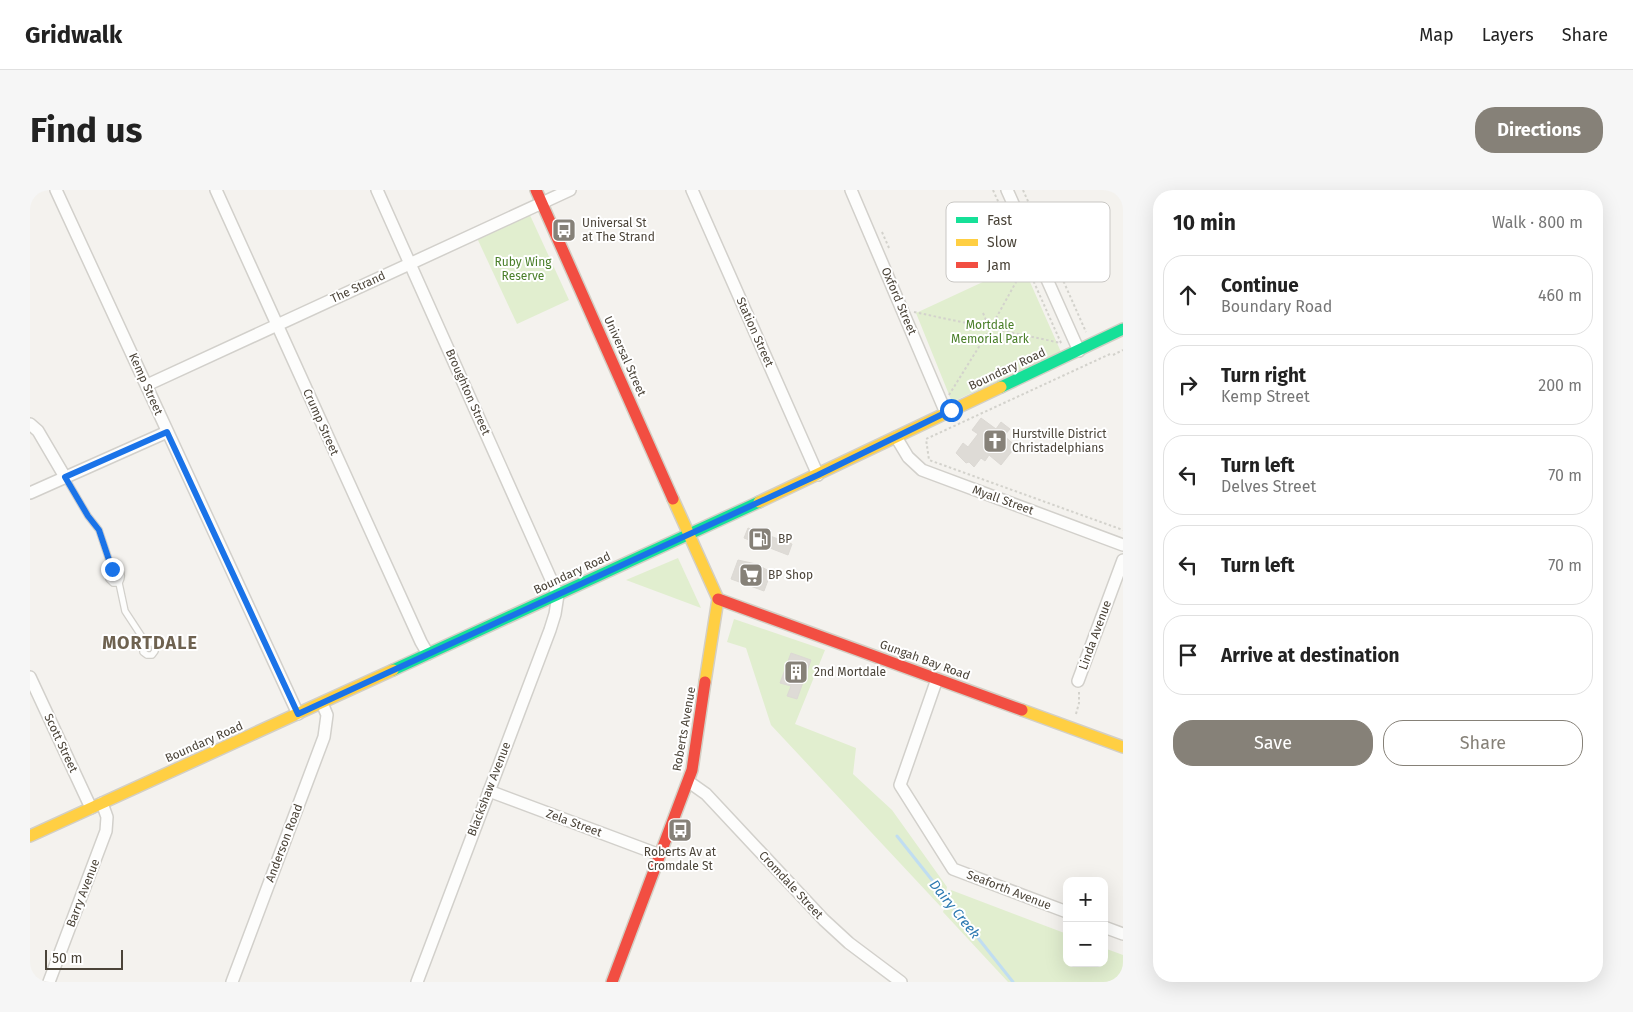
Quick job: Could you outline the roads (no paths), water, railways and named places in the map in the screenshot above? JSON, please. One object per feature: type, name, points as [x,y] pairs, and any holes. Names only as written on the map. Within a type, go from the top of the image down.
[{"type":"street","name":"Kemp Street","points":[[56,190],[298,714]]},
{"type":"street","name":"Crump Street","points":[[216,190],[428,654]]},
{"type":"street","name":"Broughton Street","points":[[377,190],[558,595]]},
{"type":"street","name":"Universal Street","points":[[536,190],[689,534]]},
{"type":"street","name":"The Strand","points":[[146,385],[570,190]]},
{"type":"street","name":"Station Street","points":[[692,190],[818,475]]},
{"type":"street","name":"Oxford Street","points":[[851,190],[946,412]]},
{"type":"street","points":[[1008,190],[1013,202]]},
{"type":"street","points":[[1049,282],[1079,351]]},
{"type":"street","name":"Boundary Road","points":[[30,836],[818,475],[946,412],[1118,332]]},
{"type":"street","points":[[1118,332],[1123,341]]},
{"type":"street","points":[[30,424],[38,431],[65,477]]},
{"type":"street","points":[[30,493],[167,432]]},
{"type":"street","name":"Myall Street","points":[[896,437],[908,457],[922,470],[1123,545]]},
{"type":"street","points":[[689,534],[718,599]]},
{"type":"street","name":"Linda Avenue","points":[[1078,681],[1123,560]]},
{"type":"street","name":"Blackshaw Avenue","points":[[417,982],[550,630],[558,595]]},
{"type":"street","name":"Gungah Bay Road","points":[[718,599],[1123,747]]},
{"type":"street","name":"Roberts Avenue","points":[[612,982],[688,782],[695,757],[718,599]]},
{"type":"street","name":"Scott Street","points":[[30,677],[96,806]]},
{"type":"street","name":"Seaforth Avenue","points":[[938,679],[900,785],[953,869],[1063,910]]},
{"type":"street","name":"Anderson Road","points":[[232,982],[324,737],[328,715],[322,703]]},
{"type":"street","name":"Cromdale Street","points":[[688,782],[706,794],[824,920],[849,943],[900,982]]},
{"type":"street","name":"Zela Street","points":[[489,791],[660,855]]},
{"type":"street","name":"Barry Avenue","points":[[49,982],[106,831],[106,817],[96,806]]},
{"type":"street","points":[[1108,928],[1123,934]]},
{"type":"lane","points":[[65,477],[88,516],[99,530],[112,569],[109,579],[112,583],[119,583]]},
{"type":"lane","points":[[112,569],[119,570],[121,573],[119,583],[125,610],[146,643]]},
{"type":"waterway","name":"Dairy Creek","points":[[897,836],[1013,982]]},
{"type":"place","name":"Universal St at The Strand","points":[[564,230]]},
{"type":"place","name":"Hurstville District Christadelphians","points":[[995,441]]},
{"type":"place","name":"BP","points":[[760,539]]},
{"type":"place","name":"BP Shop","points":[[751,575]]},
{"type":"place","name":"2nd Mortdale","points":[[796,672]]},
{"type":"place","name":"Roberts Av at Cromdale St","points":[[680,830]]},
{"type":"district","name":"MORTDALE","points":[[150,643]]},
{"type":"park label","name":"Ruby Wing Reserve","points":[[523,269]]},
{"type":"park label","name":"Mortdale Memorial Park","points":[[990,332]]}]
